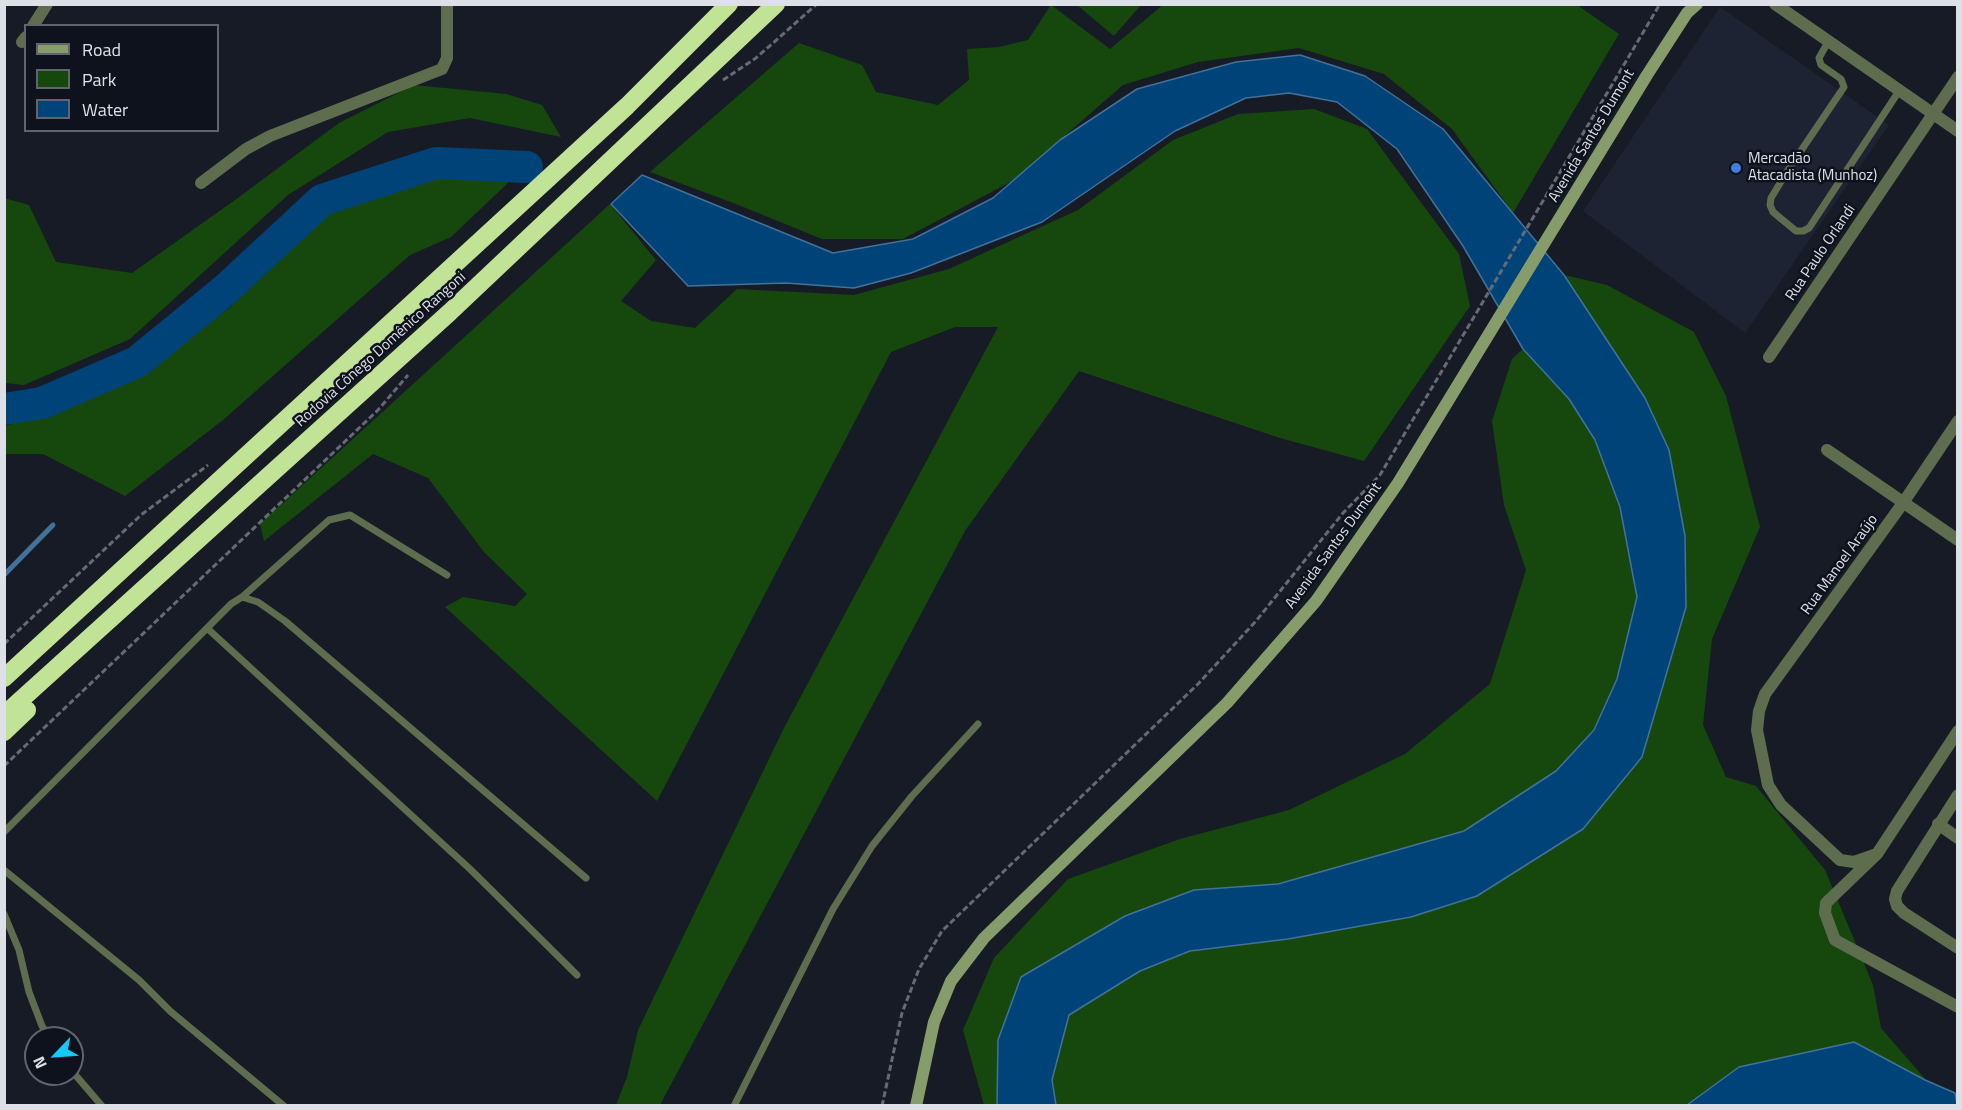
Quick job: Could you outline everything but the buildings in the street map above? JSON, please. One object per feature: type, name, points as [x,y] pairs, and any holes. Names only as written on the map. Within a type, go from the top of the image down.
[{"type":"highway","name":"Rodovia Cônego Domênico Rangoni","points":[[4,678],[627,106],[729,4]]},
{"type":"highway","name":"Rodovia Cônego Domênico Rangoni","points":[[4,715],[450,312],[776,4]]},
{"type":"highway","points":[[4,732],[80,659],[89,638]]},
{"type":"main road","name":"Avenida Santos Dumont","points":[[916,1106],[934,1023],[951,981],[984,938],[1227,703],[1316,601],[1398,483],[1688,9],[1697,4]]},
{"type":"street","points":[[34,24],[47,4]]},
{"type":"street","points":[[201,183],[246,149],[270,136],[442,69],[447,58],[447,4]]},
{"type":"street","points":[[1775,4],[1958,131]]},
{"type":"street","name":"Rua Paulo Orlandi","points":[[1769,357],[1958,77]]},
{"type":"street","name":"Rua Manoel Araújo","points":[[1877,854],[1854,862],[1840,860],[1781,805],[1768,785],[1757,730],[1759,711],[1765,694],[1903,503],[1958,421]]},
{"type":"street","points":[[1827,450],[1958,540]]},
{"type":"street","points":[[1958,731],[1877,854],[1826,903],[1825,913],[1835,940],[1958,1007]]},
{"type":"street","points":[[1958,795],[1897,891],[1895,899],[1897,906],[1904,913],[1958,948]]},
{"type":"street","points":[[1938,824],[1958,838]]},
{"type":"lane","points":[[1828,42],[1819,58],[1821,64],[1841,79],[1844,87],[1790,167],[1770,205],[1773,212],[1796,231],[1809,228],[1899,91]]},
{"type":"lane","points":[[4,832],[231,604],[243,597],[329,520],[350,515],[447,575]]},
{"type":"lane","points":[[243,597],[258,602],[285,621],[586,878]]},
{"type":"lane","points":[[208,629],[470,869],[577,975]]},
{"type":"lane","points":[[734,1106],[833,909],[872,846],[912,796],[978,724]]},
{"type":"lane","points":[[4,870],[139,980],[170,1011],[284,1106]]},
{"type":"lane","points":[[4,914],[19,950],[29,992],[42,1026]]},
{"type":"lane","points":[[84,1085],[102,1106]]},
{"type":"path","points":[[714,86],[756,58],[817,4]]},
{"type":"path","points":[[882,1106],[902,1013],[919,969],[942,931],[1198,684],[1256,621],[1343,513],[1380,475],[1660,4]]},
{"type":"path","points":[[4,766],[378,410],[409,374]]},
{"type":"shaded area","name":"Mercadão Atacadista (Munhoz)","points":[[1720,7],[1889,125],[1745,333],[1583,211]]},
{"type":"green space","points":[[1164,4],[1577,5],[1619,34],[1513,213],[1452,129],[1384,74],[1299,48],[1198,62],[1123,85],[1014,180],[903,239],[822,239],[650,172],[799,43],[862,65],[876,92],[938,105],[969,80],[967,49],[999,47],[1028,40],[1051,5],[1110,49]]},
{"type":"green space","points":[[1077,5],[1141,5],[1114,36]]},
{"type":"green space","points":[[414,85],[506,94],[542,105],[561,137],[470,118],[388,132],[288,195],[130,339],[24,385],[5,383],[4,198],[29,205],[56,262],[132,273],[339,123]]},
{"type":"green space","points":[[1314,109],[1367,129],[1459,254],[1470,306],[1364,461],[1280,438],[1079,371],[965,531],[660,1105],[616,1105],[627,1077],[638,1030],[784,728],[998,327],[955,327],[891,352],[657,801],[445,607],[463,597],[515,606],[527,594],[484,552],[428,478],[373,454],[264,541],[260,524],[610,204],[656,260],[621,301],[651,321],[695,328],[737,289],[854,295],[949,269],[1078,210],[1173,140],[1238,114]]},
{"type":"green space","points":[[427,170],[511,180],[451,237],[410,255],[223,420],[125,496],[43,454],[5,454],[5,426],[77,403],[156,364],[230,307],[328,213],[363,192]]},
{"type":"green space","points":[[1564,275],[1607,285],[1694,332],[1726,396],[1760,527],[1712,639],[1703,725],[1726,777],[1756,786],[1825,870],[1873,985],[1881,1028],[1926,1080],[1854,1042],[1739,1067],[1687,1105],[1056,1106],[1052,1080],[1069,1015],[1140,971],[1190,951],[1288,939],[1411,917],[1477,896],[1583,829],[1642,757],[1686,607],[1669,450],[1645,398]]},
{"type":"green space","points":[[1523,349],[1569,399],[1595,440],[1620,507],[1637,597],[1617,679],[1594,730],[1556,771],[1464,831],[1278,884],[1194,890],[1125,916],[1021,977],[998,1040],[997,1104],[984,1105],[963,1030],[994,958],[1068,879],[1180,839],[1289,810],[1405,754],[1490,684],[1526,570],[1504,505],[1492,421],[1512,359]]},
{"type":"water","points":[[1300,55],[1365,76],[1443,129],[1564,275],[1645,398],[1669,450],[1685,536],[1686,607],[1642,757],[1583,829],[1477,896],[1411,917],[1288,939],[1190,951],[1140,971],[1069,1015],[1052,1080],[1056,1105],[997,1105],[998,1040],[1021,977],[1125,916],[1194,890],[1278,884],[1464,831],[1556,771],[1594,730],[1617,679],[1637,597],[1620,507],[1595,440],[1569,399],[1523,349],[1463,246],[1397,149],[1337,102],[1289,93],[1246,98],[1175,131],[1042,222],[911,273],[854,288],[786,283],[688,286],[611,204],[642,175],[833,253],[913,239],[993,198],[1060,140],[1137,89],[1236,62]]},
{"type":"water","points":[[1854,1042],[1925,1080],[1955,1093],[1957,1105],[1687,1105],[1739,1067]]},
{"type":"waterway","points":[[4,409],[42,403],[137,362],[225,290],[322,200],[436,163],[527,167]]},
{"type":"waterway","points":[[4,575],[53,525]]},
{"type":"place","name":"Mercadão Atacadista (Munhoz)","points":[[1736,168]]}]
